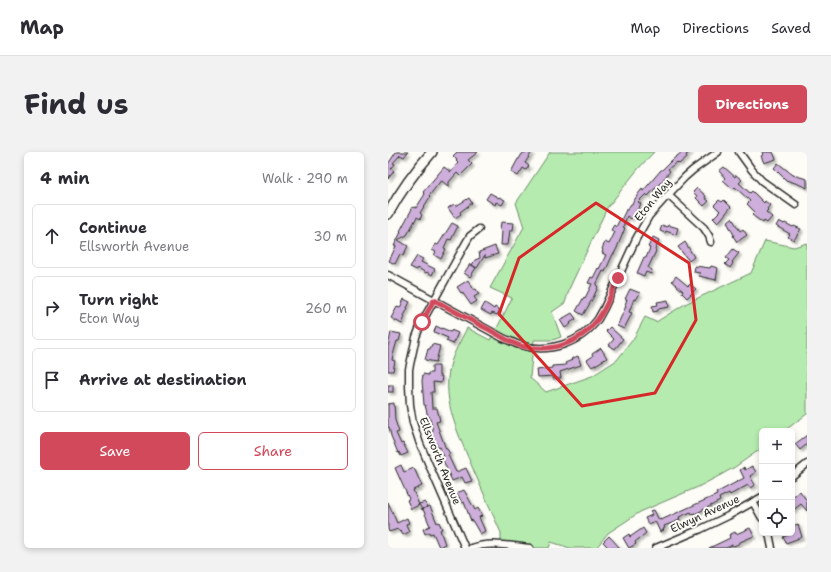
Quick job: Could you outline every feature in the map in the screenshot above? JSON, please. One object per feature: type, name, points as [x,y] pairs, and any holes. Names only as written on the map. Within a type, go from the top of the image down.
[{"type":"street","points":[[388,214],[406,184],[432,152]]},
{"type":"street","name":"Eton Way","points":[[388,275],[503,338],[520,345],[533,348],[557,347],[582,335],[598,319],[639,233],[650,216],[693,170],[718,152]]},
{"type":"street","points":[[740,152],[752,170],[762,181],[796,205]]},
{"type":"street","points":[[668,195],[704,228],[711,242]]},
{"type":"street","name":"Ellsworth Avenue","points":[[466,548],[420,444],[413,423],[408,386],[412,351],[422,322],[470,236],[479,229]]},
{"type":"street","points":[[795,474],[807,464]]},
{"type":"street","name":"Elwyn Avenue","points":[[656,548],[715,523],[759,499]]},
{"type":"street","points":[[753,502],[759,513]]},
{"type":"street","points":[[770,536],[772,548]]},
{"type":"street","points":[[471,548],[486,544],[499,544],[530,548]]},
{"type":"highlighted area","points":[[596,203],[689,263],[696,320],[655,393],[582,406],[499,314],[519,258]]},
{"type":"green space","points":[[550,152],[654,152],[638,169],[607,208],[570,287],[565,303],[552,312],[561,337],[553,340],[534,340],[530,378],[546,392],[592,376],[617,360],[634,338],[645,317],[656,322],[685,304],[751,273],[765,241],[794,247],[807,243],[807,414],[788,428],[759,428],[759,450],[735,467],[698,487],[640,512],[608,533],[596,548],[570,548],[551,542],[549,548],[501,548],[501,533],[453,419],[448,393],[448,379],[453,356],[467,328],[490,340],[512,298],[490,288],[524,227],[516,203]]},
{"type":"building","points":[[396,152],[408,152],[404,157],[400,155],[393,163],[395,164],[391,169],[394,171],[388,179],[388,164]]},
{"type":"building","points":[[457,152],[478,152],[468,160],[472,164],[460,176],[457,173],[449,182],[449,187],[442,181],[439,183],[429,196],[430,197],[420,213],[422,215],[420,219],[417,217],[407,235],[398,240],[408,246],[403,256],[400,254],[395,264],[389,261],[396,246],[394,246],[401,232],[400,231],[413,207],[416,208],[425,194],[423,192],[444,167],[451,172],[458,163],[453,156]]},
{"type":"building","points":[[526,152],[532,152],[525,163],[529,166],[526,170],[523,168],[518,176],[511,172],[518,159]]},
{"type":"building","points":[[682,152],[691,152],[686,155],[687,157],[679,164],[677,162],[668,169],[670,171],[662,181],[648,196],[646,194],[638,202],[641,204],[631,219],[627,216],[623,227],[625,228],[617,248],[605,272],[603,271],[596,285],[598,287],[593,298],[583,315],[576,311],[592,284],[588,283],[591,277],[593,278],[606,255],[602,253],[602,249],[605,242],[609,244],[615,232],[611,230],[614,225],[616,227],[626,210],[642,189],[643,191],[661,170]]},
{"type":"building","points":[[762,152],[773,152],[776,159],[764,163],[761,156],[763,155]]},
{"type":"building","points":[[778,163],[793,175],[807,179],[807,188],[786,180],[774,168]]},
{"type":"building","points":[[724,167],[735,177],[736,175],[742,180],[739,183],[750,193],[752,191],[764,203],[765,201],[770,205],[766,212],[772,217],[767,223],[764,221],[763,223],[752,215],[755,212],[747,204],[750,201],[735,187],[733,189],[723,180],[725,178],[719,171]]},
{"type":"building","points":[[697,188],[709,201],[704,206],[696,198],[697,196],[693,192]]},
{"type":"building","points":[[490,193],[505,200],[502,205],[496,202],[495,205],[486,199]]},
{"type":"building","points":[[469,198],[472,203],[455,218],[448,208],[454,204],[456,206]]},
{"type":"building","points":[[719,200],[722,202],[724,200],[731,207],[718,223],[713,218],[720,211],[714,205]]},
{"type":"building","points":[[732,218],[740,231],[743,229],[747,235],[737,242],[727,222]]},
{"type":"building","points":[[779,221],[801,229],[794,240],[788,237],[790,234],[776,226]]},
{"type":"building","points":[[501,222],[514,223],[513,230],[510,230],[508,245],[501,245]]},
{"type":"building","points":[[452,223],[458,226],[451,240],[448,239],[444,248],[446,249],[441,259],[434,255],[436,252],[432,250],[436,244],[438,245]]},
{"type":"building","points":[[662,225],[678,228],[676,235],[666,231],[665,233],[660,231]]},
{"type":"building","points":[[653,237],[659,240],[655,250],[656,251],[648,268],[652,270],[651,274],[646,272],[644,276],[637,273],[644,257],[646,258],[650,248],[648,247]]},
{"type":"building","points":[[685,242],[694,257],[689,261],[678,247]]},
{"type":"building","points":[[495,246],[498,254],[485,258],[485,255],[477,268],[472,265],[475,260],[480,258],[479,252]]},
{"type":"building","points":[[733,249],[739,253],[732,262],[733,263],[730,268],[725,264],[729,260],[726,258]]},
{"type":"building","points":[[417,256],[423,259],[421,262],[435,269],[432,275],[418,268],[417,270],[410,267]]},
{"type":"building","points":[[470,264],[476,268],[470,277],[464,273]]},
{"type":"building","points":[[695,266],[710,268],[711,266],[718,268],[716,280],[699,276],[700,273],[694,272]]},
{"type":"building","points":[[676,276],[688,286],[690,284],[696,289],[687,298],[682,293],[683,291],[672,281]]},
{"type":"building","points":[[468,280],[474,290],[476,289],[479,294],[474,297],[477,301],[471,305],[457,287]]},
{"type":"building","points":[[630,289],[640,293],[636,300],[634,299],[629,312],[632,313],[624,329],[617,326],[626,306],[627,299],[625,299]]},
{"type":"building","points":[[404,299],[410,302],[402,324],[391,318],[397,307],[400,308]]},
{"type":"building","points":[[668,300],[669,307],[658,309],[658,311],[653,312],[652,306],[658,305],[657,302]]},
{"type":"building","points":[[485,303],[494,309],[495,307],[500,310],[497,315],[492,313],[491,315],[481,310]]},
{"type":"building","points":[[572,313],[576,319],[565,328],[560,320]]},
{"type":"building","points":[[436,326],[458,333],[453,344],[446,341],[448,338],[434,332]]},
{"type":"building","points":[[610,327],[623,339],[615,349],[609,345],[614,339],[606,331]]},
{"type":"building","points":[[391,332],[401,334],[399,341],[397,341],[393,355],[392,360],[395,361],[393,371],[388,371],[388,347]]},
{"type":"building","points":[[432,344],[440,346],[436,362],[425,360],[428,349],[430,349]]},
{"type":"building","points":[[601,348],[607,358],[592,367],[587,360],[593,356],[592,354]]},
{"type":"building","points":[[578,356],[581,365],[560,372],[561,378],[553,379],[553,376],[538,377],[537,370],[552,368],[552,366],[566,365],[565,363]]},
{"type":"building","points":[[432,366],[439,366],[439,376],[442,376],[441,383],[433,382],[434,392],[431,392],[432,408],[437,408],[440,421],[436,422],[456,472],[466,468],[472,481],[465,483],[462,477],[452,481],[442,458],[444,457],[440,447],[438,448],[431,432],[433,431],[424,405],[422,381],[423,374],[428,375],[428,373],[432,373]]},
{"type":"building","points":[[388,385],[393,385],[393,392],[388,392]]},
{"type":"building","points":[[394,403],[395,420],[399,432],[396,433],[401,444],[403,443],[408,453],[401,456],[399,452],[398,453],[389,427],[388,428],[388,404]]},
{"type":"building","points":[[807,435],[807,444],[800,450],[795,444]]},
{"type":"building","points":[[401,465],[404,472],[414,468],[422,486],[413,490],[419,505],[411,509],[407,500],[409,499],[395,468]]},
{"type":"building","points":[[752,466],[756,472],[750,476],[755,485],[750,488],[748,485],[730,495],[729,493],[719,498],[720,501],[695,514],[692,514],[691,512],[679,517],[680,520],[664,526],[664,530],[660,532],[655,521],[648,524],[645,518],[652,515],[650,511],[654,510],[659,520],[661,520],[717,495],[716,493],[744,478],[740,470],[744,467],[745,470]]},
{"type":"building","points":[[464,490],[475,510],[478,508],[482,516],[479,517],[485,531],[480,534],[472,520],[471,521],[464,502],[462,503],[457,493]]},
{"type":"building","points":[[800,491],[807,501],[807,511],[801,504],[795,509],[795,495]]},
{"type":"building","points":[[388,502],[397,523],[407,518],[409,523],[406,524],[409,532],[403,535],[398,529],[389,532]]},
{"type":"building","points":[[425,502],[427,507],[422,510],[419,504]]},
{"type":"building","points":[[430,506],[437,523],[439,522],[442,529],[440,530],[445,544],[439,547],[433,533],[430,534],[429,532],[425,534],[423,529],[430,526],[423,509]]},
{"type":"building","points":[[798,524],[802,537],[786,543],[783,537],[795,536],[795,525]]},
{"type":"building","points":[[643,528],[646,533],[635,542],[636,544],[629,548],[623,538],[629,534],[630,537]]},
{"type":"building","points":[[750,528],[754,536],[734,546],[732,545],[726,548],[709,548],[730,538],[729,535],[735,532],[736,534]]},
{"type":"building","points":[[609,536],[620,548],[609,548],[603,542]]},
{"type":"route","points":[[422,322],[434,300],[503,338],[520,345],[533,348],[557,347],[582,335],[598,319],[618,278]]}]
